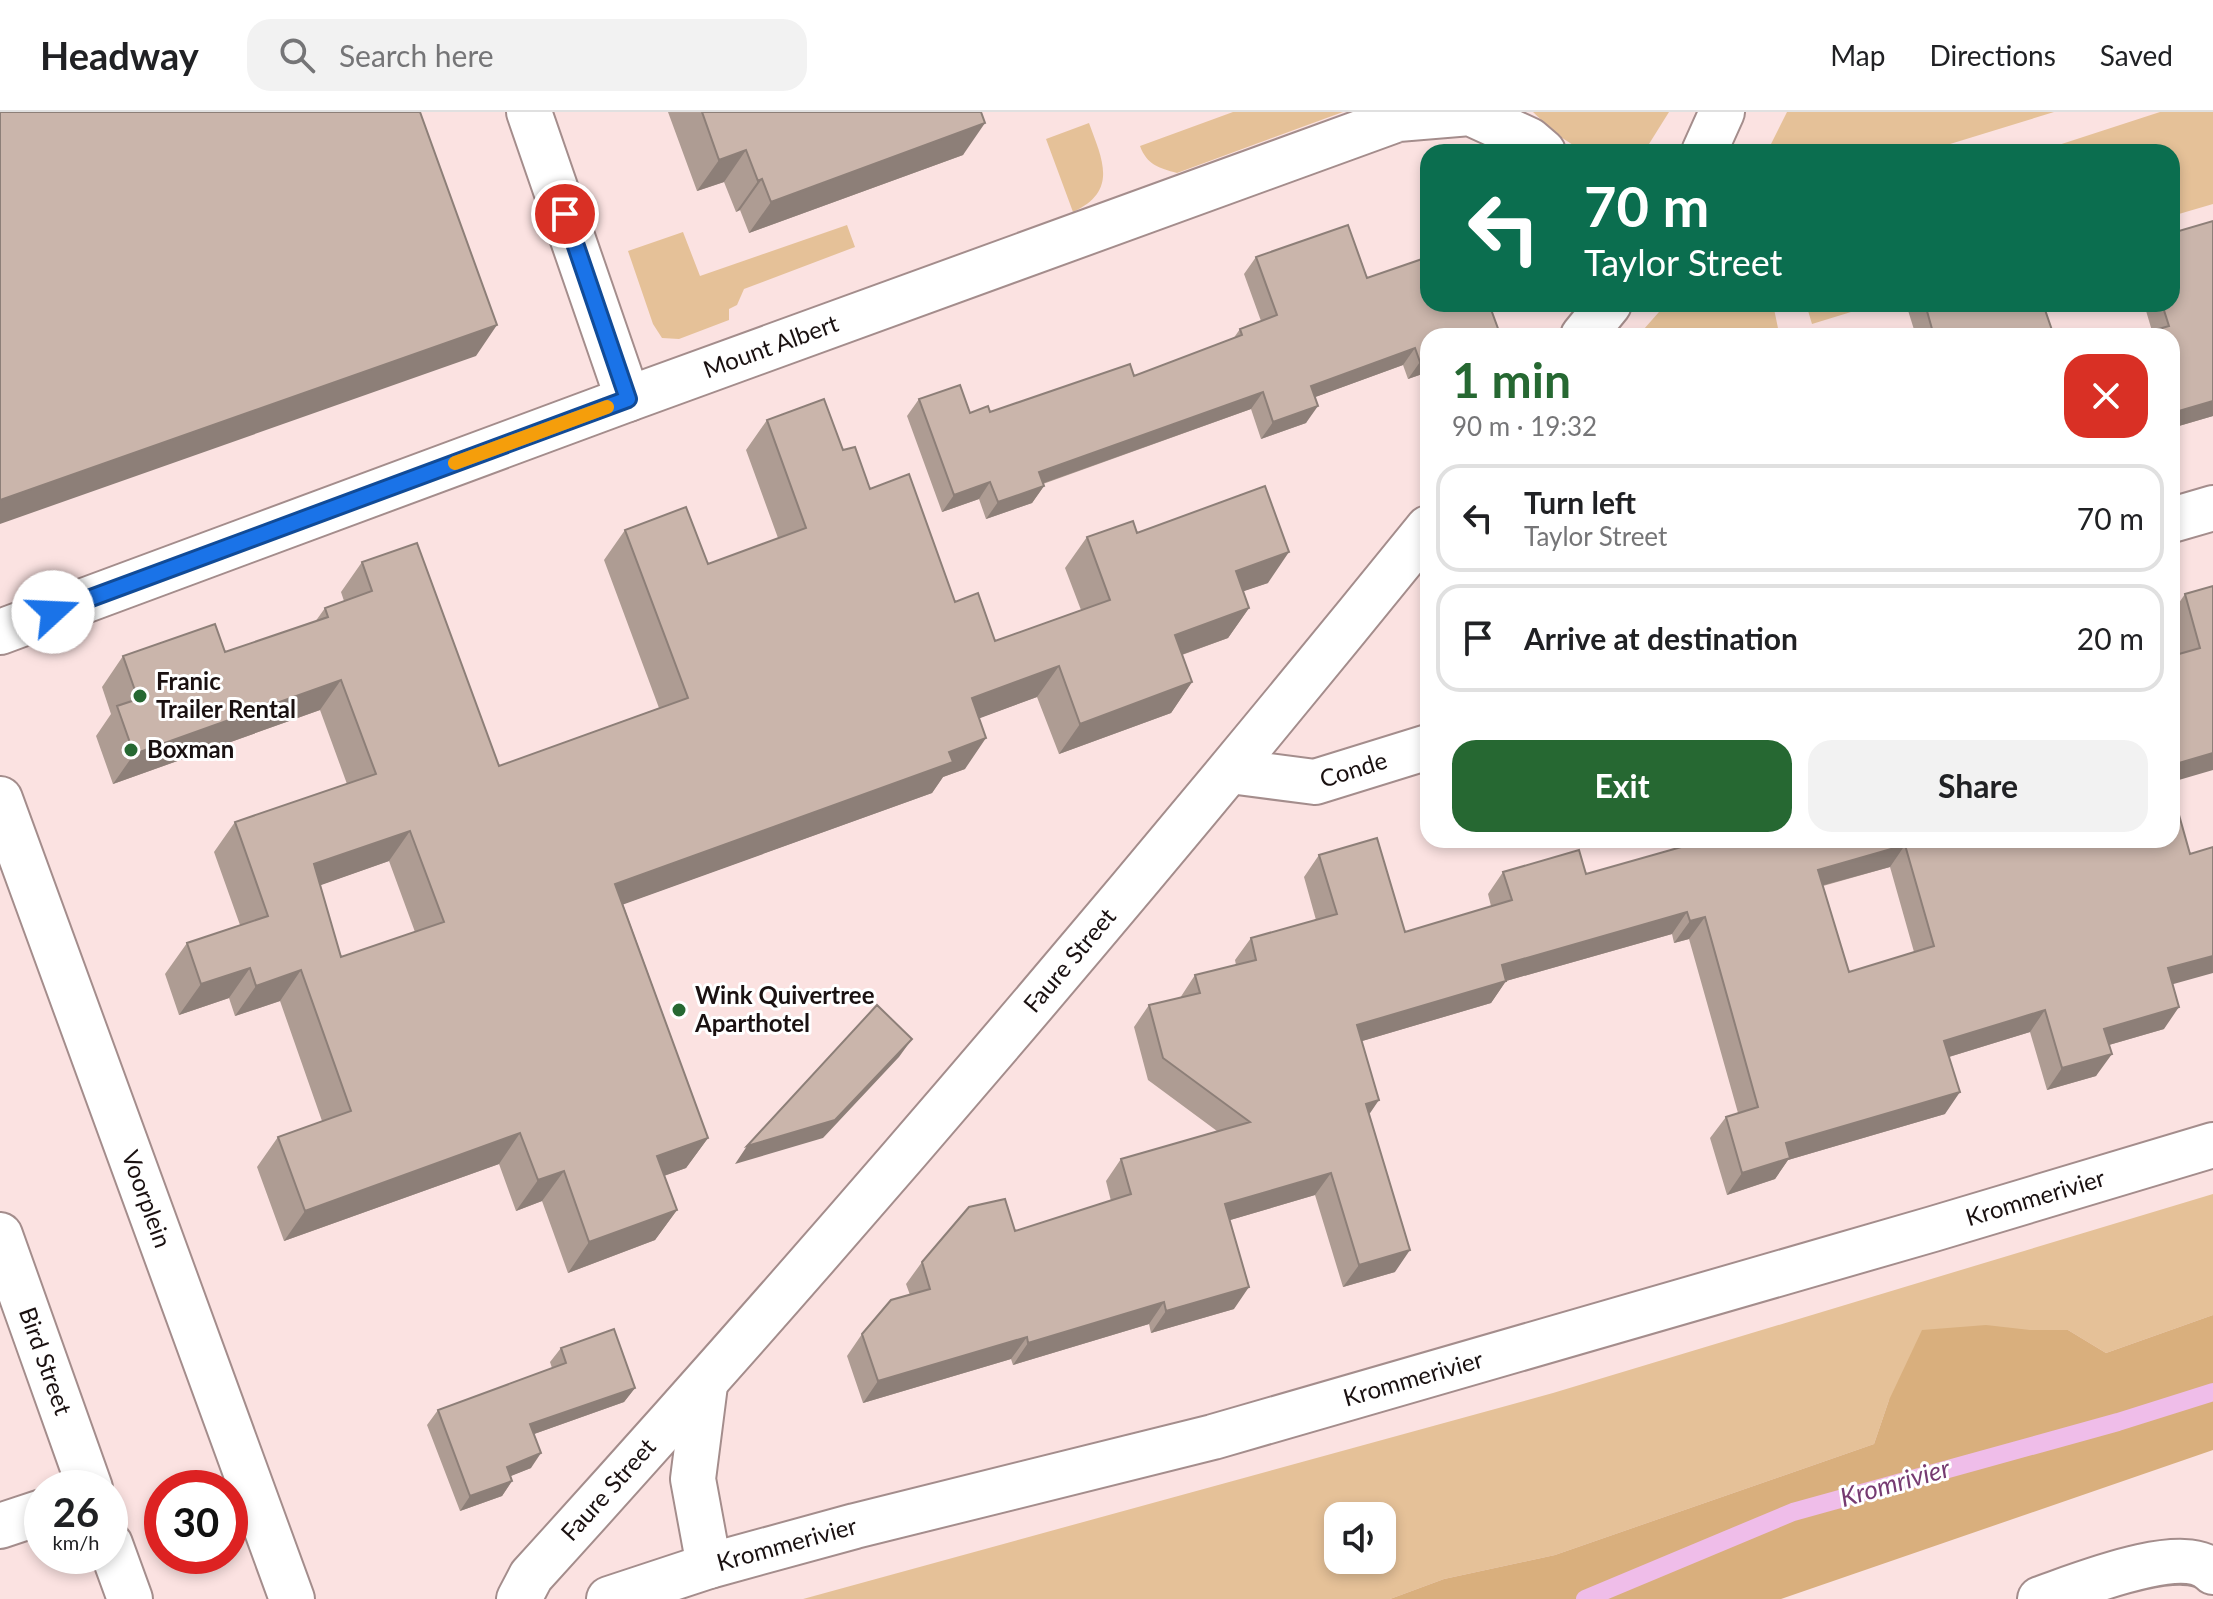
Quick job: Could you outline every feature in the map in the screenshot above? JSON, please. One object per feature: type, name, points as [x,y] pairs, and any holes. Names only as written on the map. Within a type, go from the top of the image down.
[{"type":"street","points":[[529,112],[628,399]]},
{"type":"street","points":[[1708,144],[1722,112]]},
{"type":"street","name":"Mount Albert","points":[[0,632],[1398,119],[1470,113],[1534,144]]},
{"type":"street","points":[[1590,328],[1602,312]]},
{"type":"street","points":[[2180,518],[2213,508]]},
{"type":"street","name":"Faure Street","points":[[519,1599],[531,1576],[705,1385],[1230,771],[1420,538]]},
{"type":"street","name":"Conde","points":[[1230,771],[1315,782],[1420,749]]},
{"type":"street","name":"Voorplein","points":[[0,799],[292,1599]]},
{"type":"street","name":"Krommerivier","points":[[609,1599],[709,1566],[855,1526],[1213,1437],[2213,1145]]},
{"type":"street","name":"Bird Street","points":[[0,1235],[84,1470]]},
{"type":"street","name":"Faure Street","points":[[705,1385],[693,1479],[709,1566]]},
{"type":"street","points":[[0,1526],[24,1518]]},
{"type":"street","points":[[2040,1599],[2142,1565],[2172,1562],[2207,1565],[2213,1572]]},
{"type":"street","points":[[121,1574],[130,1599]]},
{"type":"shaded area","points":[[1233,112],[1343,112],[1177,173],[1154,165],[1140,146]]},
{"type":"shaded area","points":[[1533,112],[1669,112],[1649,144],[1572,144]]},
{"type":"shaded area","points":[[1787,112],[2054,112],[1950,144],[1771,144]]},
{"type":"shaded area","points":[[2160,112],[2213,112],[2213,204],[2180,214],[2180,144],[2062,144]]},
{"type":"shaded area","points":[[1089,123],[1102,161],[1102,184],[1087,204],[1073,212],[1046,139]]},
{"type":"shaded area","points":[[847,225],[855,247],[744,289],[737,305],[729,309],[729,320],[679,339],[662,338],[653,324],[628,251],[683,232],[700,276]]},
{"type":"shaded area","points":[[1659,312],[1775,312],[1778,328],[1645,328]]},
{"type":"shaded area","points":[[1808,312],[1851,312],[1812,324]]},
{"type":"shaded area","points":[[2213,1194],[2213,1315],[2106,1353],[2068,1330],[2030,1330],[1889,1400],[1874,1444],[1555,1555],[1444,1579],[1390,1599],[803,1599],[1553,1393]]},
{"type":"shaded area","points":[[2213,1315],[2213,1450],[1781,1599],[1390,1599],[1444,1579],[1555,1555],[1874,1444],[1889,1400],[1922,1330],[1986,1325],[2068,1330],[2106,1353]]},
{"type":"building","points":[[0,112],[420,112],[497,325],[0,500]]},
{"type":"building","points":[[702,112],[981,112],[985,123],[771,202],[762,179],[758,181],[746,150],[719,160]]},
{"type":"building","points":[[2213,221],[2213,401],[2180,411],[2180,328],[2162,328],[2169,326],[2165,312],[2180,312],[2180,231]]},
{"type":"building","points":[[1348,225],[1367,278],[1420,260],[1420,312],[1492,312],[1498,328],[1420,328],[1420,362],[1415,348],[1311,386],[1318,406],[1273,422],[1263,392],[1039,472],[1044,486],[998,502],[990,482],[954,495],[919,399],[960,385],[970,413],[988,406],[990,412],[1130,364],[1134,376],[1242,335],[1240,329],[1277,315],[1256,257]]},
{"type":"building","points":[[1927,312],[2046,312],[2051,328],[1932,328]]},
{"type":"building","points":[[824,399],[843,450],[855,447],[870,489],[909,474],[955,602],[978,593],[995,641],[1110,600],[1087,537],[1133,521],[1137,533],[1265,486],[1289,552],[1236,571],[1249,608],[1175,635],[1192,682],[1080,724],[1059,666],[972,698],[986,738],[949,752],[953,762],[615,884],[708,1138],[657,1156],[677,1210],[589,1242],[564,1171],[538,1180],[520,1133],[305,1211],[278,1137],[351,1111],[301,970],[256,986],[250,968],[201,984],[187,943],[268,916],[235,822],[376,774],[341,680],[134,754],[117,706],[138,699],[123,656],[215,624],[225,652],[328,617],[325,608],[372,591],[362,562],[417,543],[499,766],[688,698],[625,530],[686,507],[708,564],[806,528],[767,420]],"holes":[[[410,831],[444,922],[341,957],[314,864]]]},
{"type":"building","points":[[2213,586],[2213,753],[2180,763],[2180,654],[2200,648],[2185,594]]},
{"type":"building","points":[[2180,818],[2190,854],[2213,847],[2213,956],[2168,968],[2179,1007],[2104,1029],[2112,1054],[2062,1068],[2045,1010],[1944,1041],[1960,1092],[1786,1143],[1790,1158],[1742,1173],[1726,1117],[1758,1107],[1705,917],[1690,921],[1687,912],[1502,965],[1506,981],[1357,1025],[1379,1100],[1366,1104],[1410,1250],[1359,1265],[1331,1173],[1225,1204],[1249,1287],[1166,1311],[1164,1302],[1028,1343],[1027,1337],[878,1381],[862,1334],[891,1300],[930,1289],[922,1262],[969,1207],[1005,1199],[1015,1231],[1131,1194],[1121,1159],[1250,1122],[1163,1058],[1149,1005],[1200,993],[1195,975],[1256,960],[1251,938],[1337,914],[1319,855],[1377,838],[1405,932],[1512,900],[1503,872],[1579,850],[1586,874],[1678,848],[1895,848],[1818,870],[1849,972],[1934,946],[1906,848],[2180,848]]},
{"type":"building","points":[[877,1005],[912,1039],[835,1120],[747,1146]]},
{"type":"building","points":[[614,1329],[635,1388],[530,1424],[541,1453],[507,1467],[512,1481],[470,1496],[438,1410],[566,1363],[561,1348]]},
{"type":"waterway","name":"Kromrivier","points":[[1585,1599],[1793,1512],[2118,1422],[2213,1392]]},
{"type":"slow traffic","points":[[455,463],[607,407]]},
{"type":"place","name":"Franic Trailer Rental","points":[[140,696]]},
{"type":"place","name":"Boxman","points":[[131,750]]},
{"type":"place","name":"Wink Quivertree Aparthotel","points":[[679,1010]]},
{"type":"route","points":[[53,612],[628,399],[565,214]]}]
